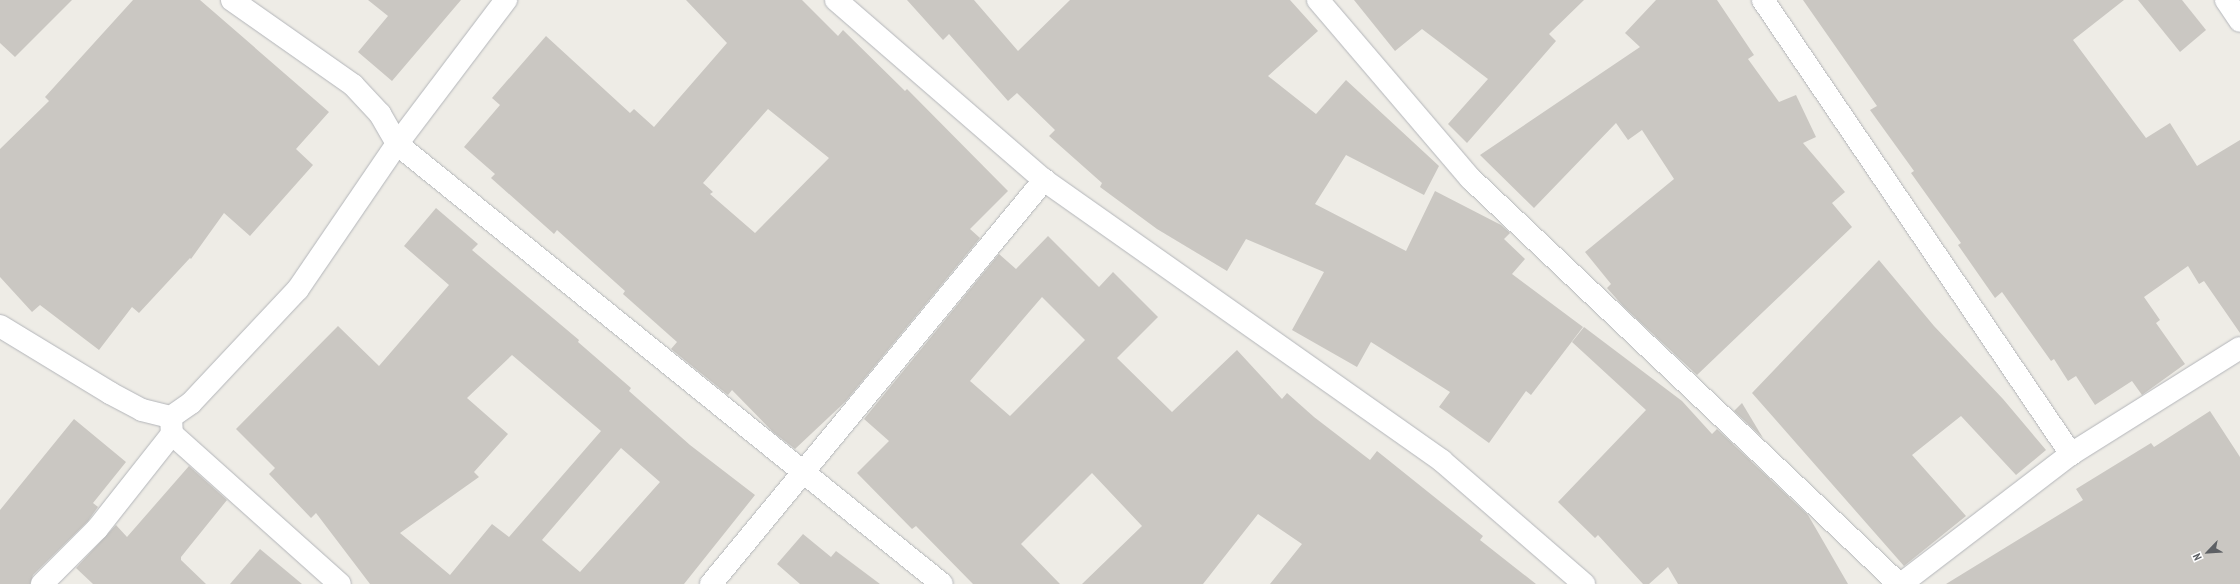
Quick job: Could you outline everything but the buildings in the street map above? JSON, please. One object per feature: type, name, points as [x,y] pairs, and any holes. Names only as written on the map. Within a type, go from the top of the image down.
[{"type":"street","points":[[232,0],[353,85],[380,114],[397,144],[804,470],[942,584]]},
{"type":"street","points":[[42,584],[97,529],[171,425],[190,403],[298,289],[397,144],[506,0]]},
{"type":"street","points":[[836,0],[1044,180],[1442,461],[1584,584]]},
{"type":"street","points":[[1318,0],[1470,178],[1900,584],[2071,454],[2240,348]]},
{"type":"street","points":[[1763,0],[2071,454]]},
{"type":"street","points":[[2226,0],[2240,21]]},
{"type":"street","points":[[711,584],[1044,180]]},
{"type":"street","points":[[0,326],[110,393],[171,425],[340,584]]}]
